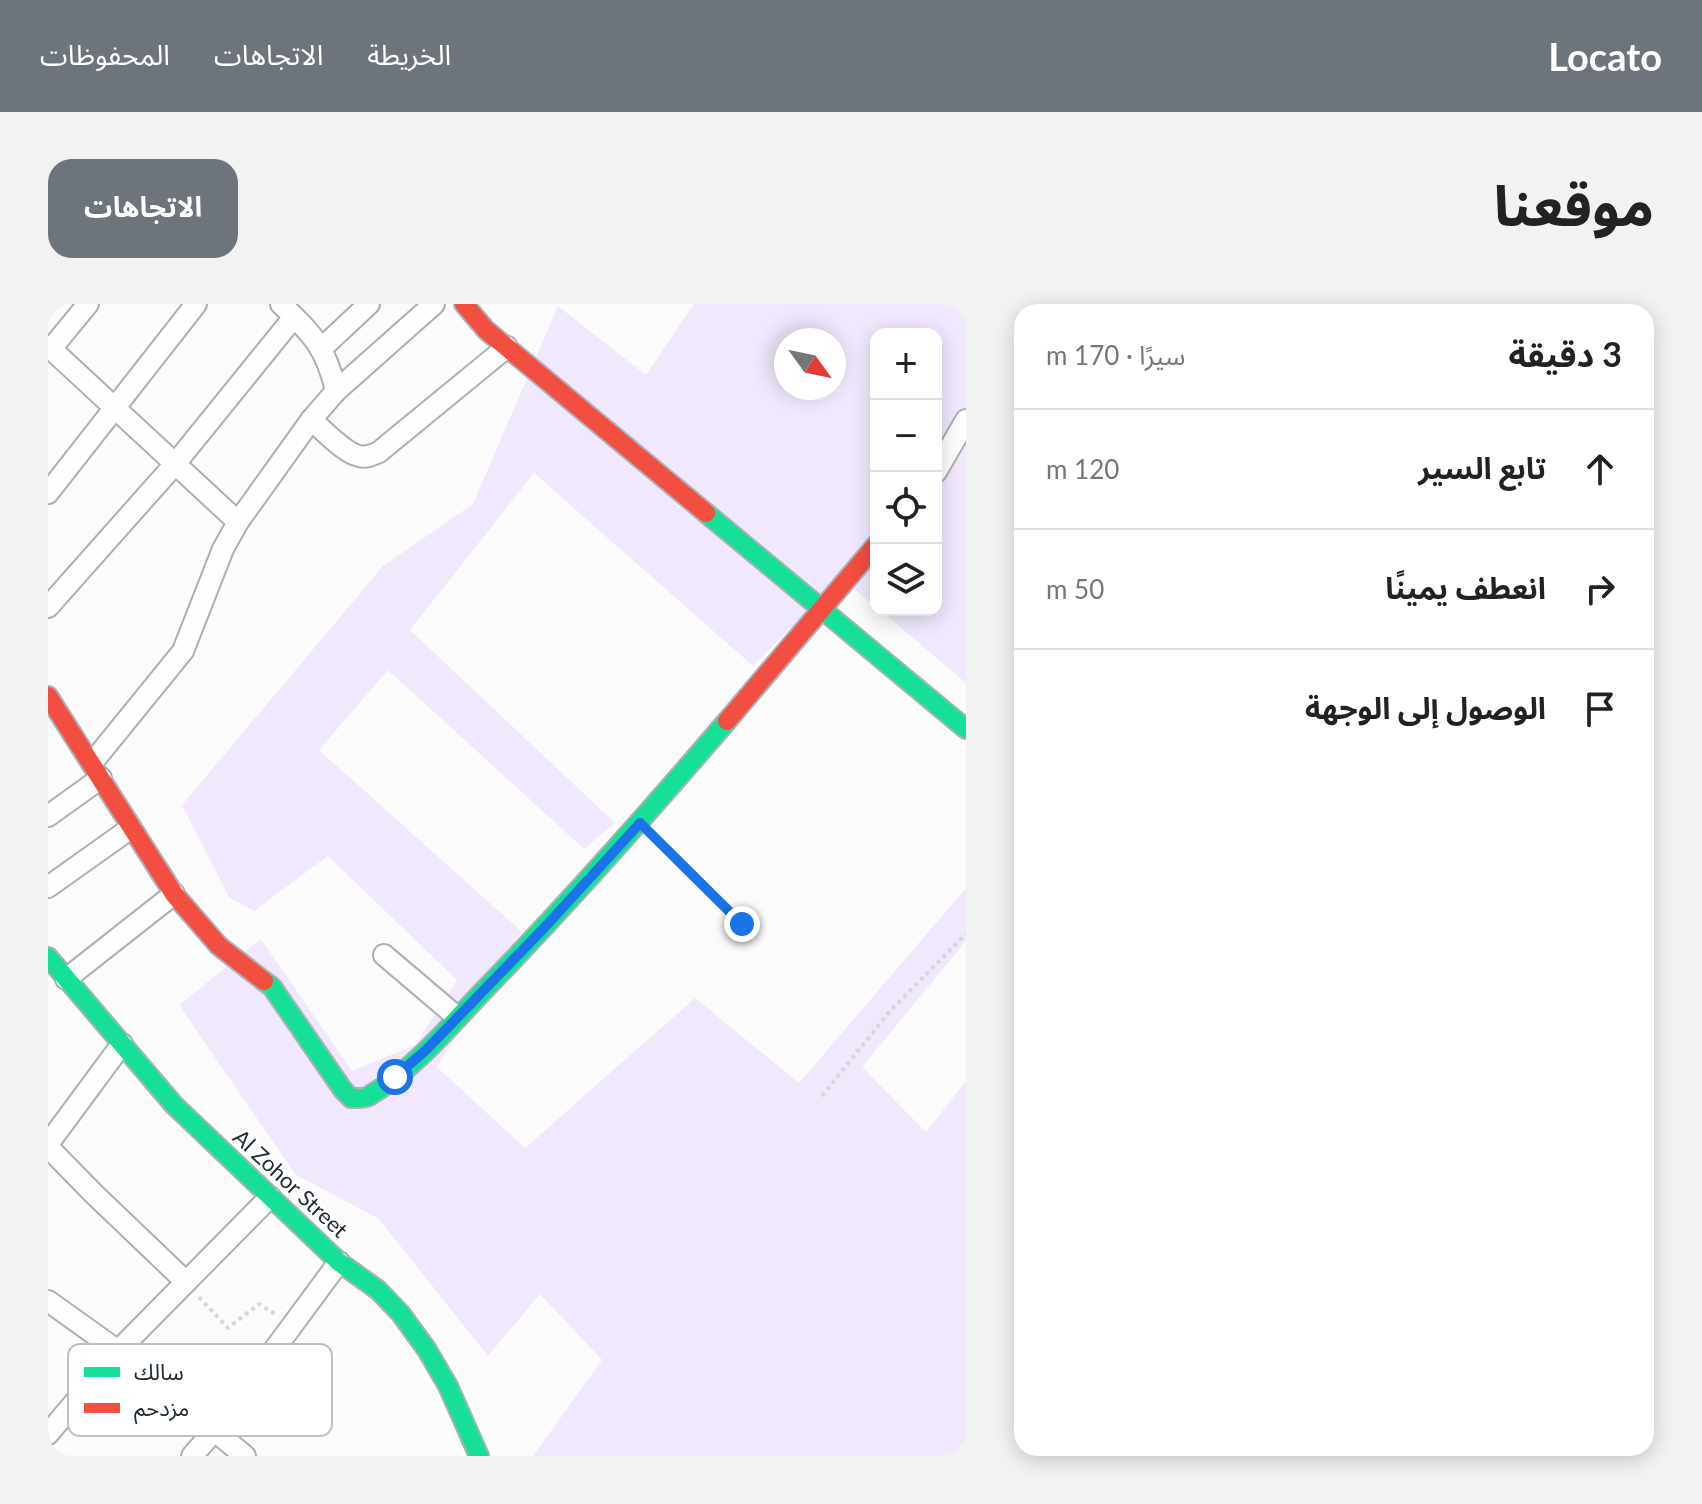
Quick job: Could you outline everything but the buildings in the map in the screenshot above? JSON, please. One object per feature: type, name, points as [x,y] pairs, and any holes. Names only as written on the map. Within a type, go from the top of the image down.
[{"type":"street","points":[[88,304],[49,348],[238,522]]},
{"type":"street","points":[[48,493],[196,304]]},
{"type":"street","points":[[322,348],[369,304]]},
{"type":"street","points":[[48,816],[96,771],[183,651],[223,549],[238,522],[311,420],[336,391],[434,304]]},
{"type":"street","points":[[464,304],[486,330],[966,729]]},
{"type":"street","points":[[48,607],[175,464],[288,310],[322,348],[336,391]]},
{"type":"street","points":[[311,420],[357,456],[369,457],[507,347]]},
{"type":"street","points":[[942,462],[966,420]]},
{"type":"street","points":[[50,703],[174,894],[219,946],[272,987],[343,1090],[351,1098],[365,1098],[426,1050],[545,927],[640,823],[870,552]]},
{"type":"street","points":[[48,887],[131,828]]},
{"type":"street","points":[[66,979],[174,894]]},
{"type":"street","points":[[384,955],[457,1017]]},
{"type":"street","name":"Al Zohor Street","points":[[48,957],[174,1105],[339,1262],[378,1290],[401,1314],[448,1386],[479,1456]]},
{"type":"street","points":[[122,1044],[48,1145],[186,1282]]},
{"type":"street","points":[[125,1344],[270,1197]]},
{"type":"street","points":[[280,1344],[339,1262]]},
{"type":"street","points":[[48,1301],[108,1344]]},
{"type":"street","points":[[48,1434],[68,1410]]},
{"type":"street","points":[[192,1456],[210,1436]]},
{"type":"street","points":[[222,1436],[245,1456]]},
{"type":"path","points":[[640,823],[742,924]]},
{"type":"path","points":[[822,1096],[890,1011],[966,934]]},
{"type":"path","points":[[186,1282],[228,1328],[259,1304],[293,1326]]},
{"type":"shaded area","points":[[694,304],[966,304],[966,683],[887,616],[942,616],[942,328],[870,328],[870,602],[841,578],[753,666],[534,473],[410,630],[615,823],[584,849],[388,670],[319,750],[521,931],[437,1067],[525,1148],[695,998],[799,1083],[966,888],[966,941],[862,1067],[926,1132],[966,1081],[966,1456],[533,1456],[602,1360],[540,1294],[488,1356],[379,1219],[295,1174],[179,1005],[261,939],[352,1071],[415,1045],[457,980],[328,856],[254,911],[229,897],[182,805],[383,566],[473,504],[558,306],[646,375]]},
{"type":"traffic: fast","points":[[706,513],[966,729]]},
{"type":"traffic: fast","points":[[264,981],[272,987],[343,1090],[351,1098],[369,1096],[418,1059],[447,1029],[581,887],[727,721]]},
{"type":"traffic: fast","points":[[48,957],[174,1105],[339,1262],[378,1290],[401,1314],[448,1386],[479,1456]]},
{"type":"traffic: jam","points":[[464,304],[486,330],[706,513]]},
{"type":"traffic: jam","points":[[727,721],[870,552]]},
{"type":"traffic: jam","points":[[48,696],[174,894],[219,946],[264,981]]},
{"type":"route","points":[[395,1077],[426,1050],[545,927],[640,823],[742,924]]}]
